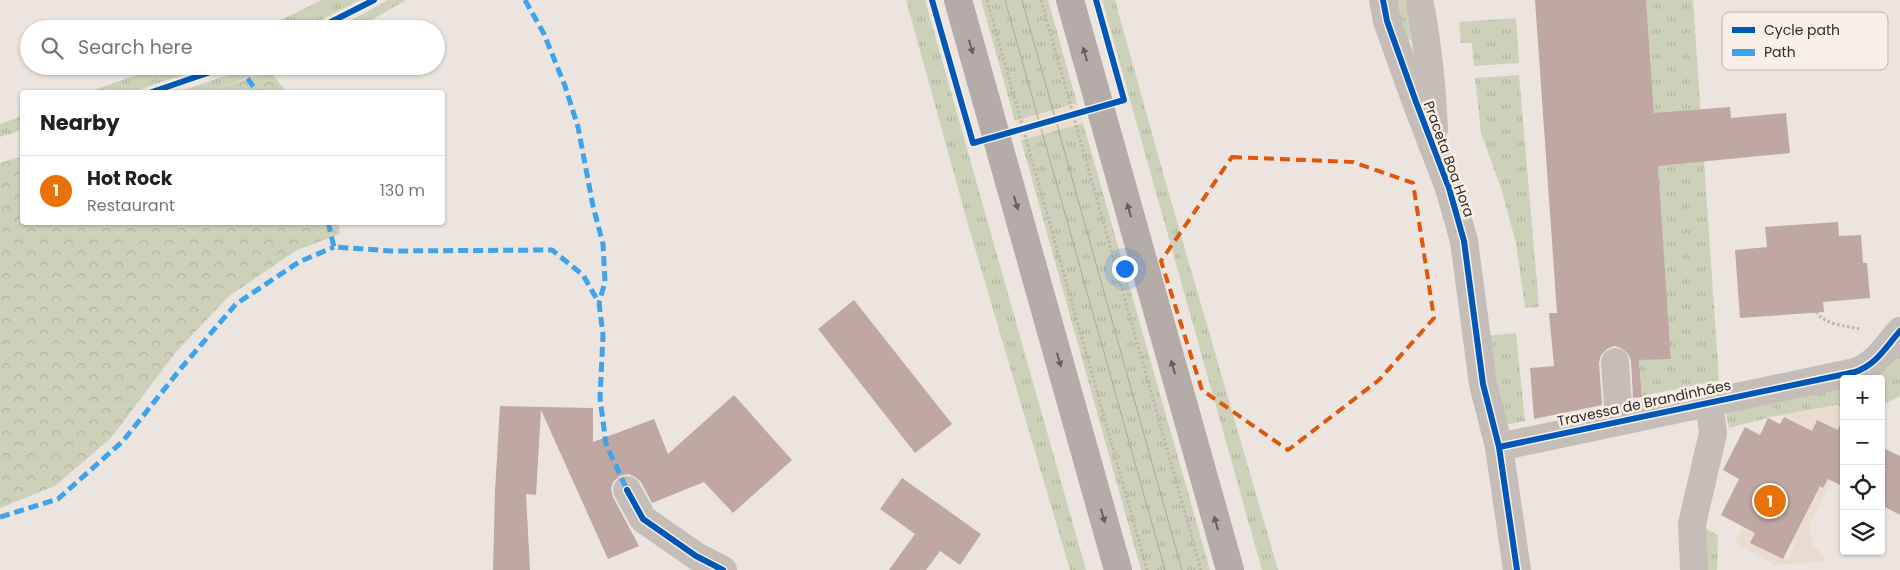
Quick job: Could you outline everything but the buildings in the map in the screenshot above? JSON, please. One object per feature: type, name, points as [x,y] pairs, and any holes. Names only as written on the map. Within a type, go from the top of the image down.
[{"type":"main road","points":[[958,0],[1118,570]]},
{"type":"main road","points":[[1070,0],[1230,570]]},
{"type":"street","name":"Praceta Boa Hora","points":[[1383,0],[1386,21],[1449,188],[1464,241],[1483,384],[1499,447]]},
{"type":"street","points":[[1420,4],[1432,90],[1435,151]]},
{"type":"street","name":"Travessa de Brandinhães","points":[[1499,447],[1855,372],[1872,364],[1895,336]]},
{"type":"street","points":[[1615,362],[1619,421]]},
{"type":"street","points":[[1694,570],[1692,524],[1720,400]]},
{"type":"street","points":[[1499,447],[1517,570]]},
{"type":"street","points":[[627,490],[643,519],[696,556],[723,570]]},
{"type":"path","points":[[987,0],[1147,570]]},
{"type":"path","points":[[1041,0],[1200,570]]},
{"type":"path","points":[[1018,130],[1080,113]]},
{"type":"path","points":[[1816,312],[1820,317],[1829,322],[1864,329],[1881,336],[1895,336]]},
{"type":"highlighted area","points":[[1232,157],[1353,162],[1413,183],[1434,318],[1379,380],[1288,450],[1202,390],[1161,261]]},
{"type":"green space","points":[[322,0],[360,0],[321,20],[281,20]]},
{"type":"green space","points":[[388,0],[406,0],[372,20],[352,20]]},
{"type":"green space","points":[[906,0],[925,0],[1086,570],[1070,570],[969,228]]},
{"type":"green space","points":[[981,0],[1048,0],[1077,103],[1015,121]]},
{"type":"green space","points":[[1102,0],[1115,0],[1278,570],[1262,570]]},
{"type":"green space","points":[[1390,0],[1407,0],[1418,39],[1402,40]]},
{"type":"green space","points":[[1646,0],[1693,0],[1719,380],[1642,396],[1639,360],[1671,358]]},
{"type":"green space","points":[[1516,18],[1519,63],[1474,66],[1472,43],[1461,43],[1459,22]]},
{"type":"green space","points":[[136,75],[182,75],[138,90],[94,90]]},
{"type":"green space","points":[[228,75],[255,75],[214,90],[184,90]]},
{"type":"green space","points":[[258,75],[273,75],[284,90],[214,90]]},
{"type":"green space","points":[[1519,75],[1539,307],[1525,308],[1516,243],[1501,188],[1481,133],[1475,78]]},
{"type":"green space","points":[[20,117],[20,131],[0,137],[0,124]]},
{"type":"green space","points":[[1083,123],[1210,570],[1141,570],[1021,140]]},
{"type":"green space","points":[[20,157],[20,225],[338,225],[340,234],[297,250],[229,296],[176,352],[111,438],[55,486],[0,508],[0,163]]},
{"type":"green space","points":[[1516,333],[1525,421],[1506,425],[1485,336]]},
{"type":"green space","points":[[1900,349],[1900,396],[1885,404],[1885,375],[1871,375]]},
{"type":"green space","points":[[1840,385],[1840,407],[1837,405],[1771,417],[1729,428],[1725,409]]},
{"type":"green space","points":[[1702,527],[1718,535],[1717,570],[1703,570]]},
{"type":"shaded area","points":[[1077,103],[1083,123],[1021,140],[1015,121]]},
{"type":"shaded area","points":[[1837,405],[1840,407],[1840,431],[1818,420],[1812,431],[1781,415]]},
{"type":"shaded area","points":[[1840,456],[1840,464],[1810,524],[1813,545],[1825,557],[1822,562],[1775,565],[1735,543],[1748,517],[1760,523],[1750,543],[1787,561],[1796,542],[1793,539],[1820,486],[1824,487]]},
{"type":"tram line","points":[[1005,0],[1165,570]]},
{"type":"tram line","points":[[1022,0],[1182,570]]},
{"type":"marked path","points":[[525,0],[544,34],[565,86],[578,127],[593,206],[603,244],[605,282],[599,303]]},
{"type":"marked path","points":[[245,75],[256,90]]},
{"type":"marked path","points":[[329,225],[334,247],[392,251],[552,250],[583,275],[599,303],[603,335],[600,398],[606,444],[627,490]]},
{"type":"marked path","points":[[0,517],[58,499],[123,441],[182,367],[236,304],[299,262],[334,247]]},
{"type":"cycle path","points":[[335,20],[374,0]]},
{"type":"cycle path","points":[[932,0],[973,143],[1124,100],[1096,0]]},
{"type":"cycle path","points":[[1383,0],[1387,21],[1449,188],[1464,241],[1483,384],[1499,447]]},
{"type":"cycle path","points":[[158,90],[202,75]]},
{"type":"cycle path","points":[[1517,570],[1499,447],[1855,372],[1863,369],[1875,360],[1900,331]]},
{"type":"cycle path","points":[[627,490],[643,519],[696,556],[723,570]]},
{"type":"place","name":"Hot Rock","points":[[1770,501]]}]
